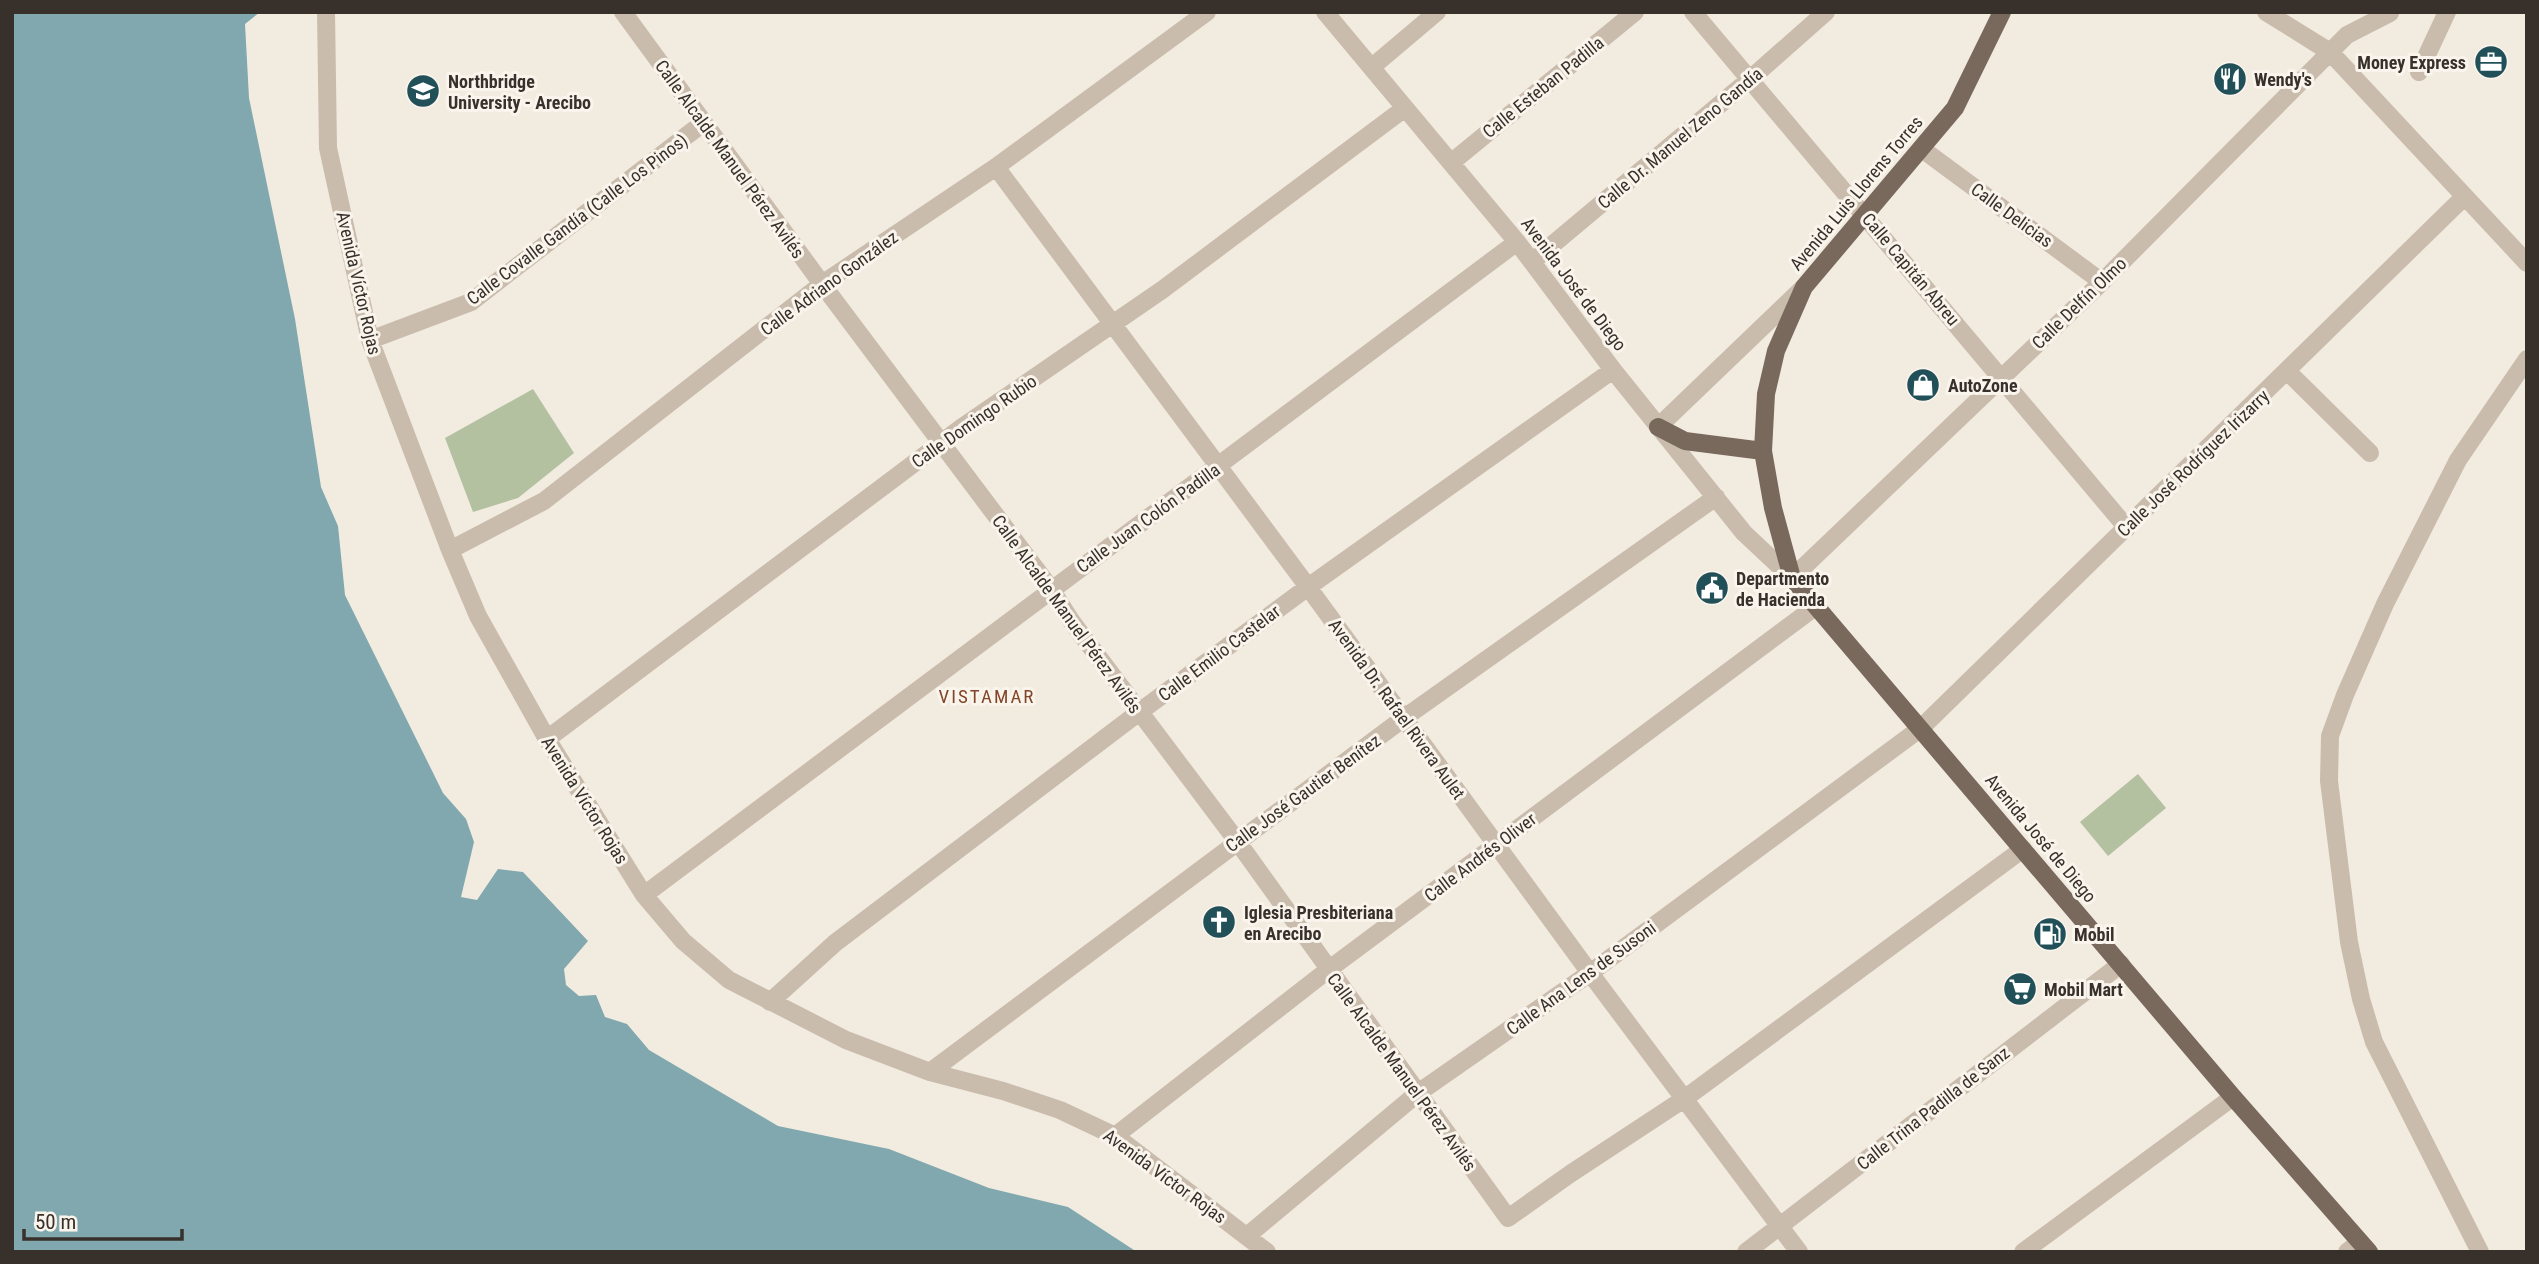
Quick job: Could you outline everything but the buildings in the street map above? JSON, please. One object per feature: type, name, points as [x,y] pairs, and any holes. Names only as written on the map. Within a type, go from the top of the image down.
[{"type":"main road","name":"Avenida Luis Llorens Torres","points":[[1763,452],[1766,394],[1776,351],[1804,287],[1955,108],[2002,12]]},
{"type":"main road","points":[[1658,427],[1685,440],[1763,452]]},
{"type":"main road","name":"Avenida José de Diego","points":[[1763,452],[1773,508],[1792,578],[2121,964],[2358,1249]]},
{"type":"street","name":"Avenida Víctor Rojas","points":[[326,12],[328,148],[370,340],[478,616],[547,739],[645,895],[683,941],[729,980],[846,1040],[930,1072],[1003,1091],[1060,1110],[1115,1136],[1267,1252]]},
{"type":"street","name":"Calle Alcalde Manuel Pérez Avilés","points":[[623,12],[822,284],[1051,589],[1138,713],[1237,841],[1508,1219],[1570,1174],[1684,1099]]},
{"type":"street","name":"Calle Adriano González","points":[[450,550],[544,500],[822,284],[996,167],[1207,12]]},
{"type":"street","name":"Avenida José de Diego","points":[[1325,12],[1533,261],[1613,370],[1744,533],[1792,578]]},
{"type":"street","points":[[1372,67],[1437,12]]},
{"type":"street","name":"Calle Esteban Padilla","points":[[1452,162],[1635,12]]},
{"type":"street","name":"Calle Capitán Abreu","points":[[1693,12],[2127,528]]},
{"type":"street","name":"Calle Dr. Manuel Zeno Gandía","points":[[1533,261],[1826,12]]},
{"type":"street","points":[[2266,12],[2330,52],[2527,263]]},
{"type":"street","points":[[2419,72],[2447,12]]},
{"type":"street","name":"Calle Delfín Olmo","points":[[1792,578],[2102,282],[2347,35],[2390,13]]},
{"type":"street","name":"Calle Domingo Rubio","points":[[547,739],[941,443],[1113,324],[1405,108]]},
{"type":"street","name":"Calle Covalle Gandía (Calle Los Pinos)","points":[[370,340],[471,303],[703,123]]},
{"type":"street","name":"Calle Delicias","points":[[1922,149],[2102,282]]},
{"type":"street","name":"Avenida Dr. Rafael Rivera Aulet","points":[[996,167],[1799,1252]]},
{"type":"street","name":"Calle José Rodríguez Irizarry","points":[[1921,728],[2464,197]]},
{"type":"street","name":"Calle Juan Colón Padilla","points":[[645,895],[1517,242]]},
{"type":"street","points":[[1658,427],[1804,287]]},
{"type":"street","points":[[2480,1252],[2374,1042],[2364,1009],[2349,942],[2330,794],[2330,736],[2385,604],[2458,460],[2527,359]]},
{"type":"street","name":"Calle Emilio Castelar","points":[[771,1002],[835,943],[1138,713],[1308,587],[1613,370]]},
{"type":"street","points":[[2287,371],[2370,453]]},
{"type":"street","name":"Calle José Gautier Benítez","points":[[930,1072],[1404,718],[1716,497]]},
{"type":"street","name":"Calle Andrés Oliver","points":[[1115,1136],[1328,970],[1815,607]]},
{"type":"street","name":"Calle Ana Lens de Susoni","points":[[1247,1236],[1418,1094],[1590,973],[1921,728]]},
{"type":"street","points":[[1684,1099],[2023,849]]},
{"type":"street","name":"Calle Trina Padilla de Sanz","points":[[1746,1252],[2121,964]]},
{"type":"street","points":[[2023,1252],[2233,1097]]},
{"type":"green space","points":[[533,389],[574,453],[518,498],[473,512],[445,438]]},
{"type":"green space","points":[[2138,774],[2166,808],[2108,856],[2080,822]]},
{"type":"water","points":[[12,12],[260,12],[245,24],[249,98],[295,319],[321,487],[338,526],[345,595],[443,793],[466,819],[474,842],[461,897],[477,900],[498,869],[523,872],[588,941],[564,969],[566,985],[579,996],[596,995],[605,1017],[627,1024],[649,1050],[778,1126],[889,1149],[989,1188],[1068,1207],[1137,1252],[12,1252]]},
{"type":"place","name":"Money Express","points":[[2491,62]]},
{"type":"place","name":"Wendy's","points":[[2230,79]]},
{"type":"place","name":"Northbridge University - Arecibo","points":[[423,91]]},
{"type":"place","name":"AutoZone","points":[[1923,385]]},
{"type":"place","name":"Departmento de Hacienda","points":[[1712,588]]},
{"type":"place","name":"Iglesia Presbiteriana en Arecibo","points":[[1219,922]]},
{"type":"place","name":"Mobil","points":[[2050,934]]},
{"type":"place","name":"Mobil Mart","points":[[2020,989]]},
{"type":"district","name":"VISTAMAR","points":[[987,696]]}]
